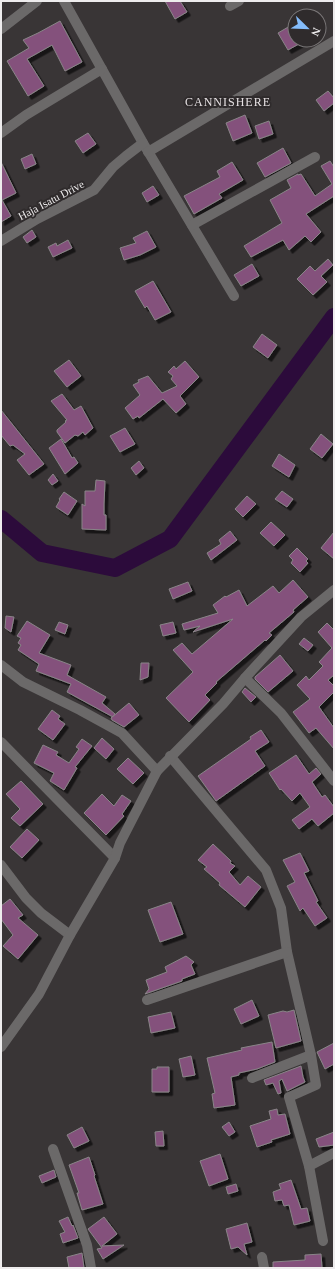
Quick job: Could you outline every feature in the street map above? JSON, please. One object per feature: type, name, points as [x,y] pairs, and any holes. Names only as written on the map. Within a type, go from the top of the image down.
[{"type":"street","points":[[1,29],[37,1]]},
{"type":"street","points":[[64,1],[146,148],[234,296]]},
{"type":"street","name":"Haja Isatu Drive","points":[[1,241],[37,219],[94,190],[113,167],[334,42]]},
{"type":"street","points":[[1,133],[26,115],[102,69]]},
{"type":"street","points":[[192,225],[315,157]]},
{"type":"street","points":[[1,1047],[39,994],[70,936],[115,858],[120,843],[157,771],[170,756],[223,704],[301,617],[334,590]]},
{"type":"street","points":[[1,665],[23,682],[80,710],[122,733],[157,771]]},
{"type":"street","points":[[245,678],[281,713],[334,781]]},
{"type":"street","points":[[1,742],[115,858]]},
{"type":"street","points":[[170,756],[266,870],[281,908],[287,952],[311,1055],[316,1085],[289,1097],[309,1166],[323,1241]]},
{"type":"street","points":[[1,865],[26,898],[70,936]]},
{"type":"street","points":[[147,1000],[287,952]]},
{"type":"street","points":[[252,1078],[311,1055]]},
{"type":"street","points":[[53,1149],[87,1245],[91,1268]]},
{"type":"street","points":[[309,1166],[334,1153]]},
{"type":"street","points":[[262,1257],[264,1268]]},
{"type":"building","points":[[165,1],[180,1],[187,12],[175,19]]},
{"type":"building","points":[[60,21],[82,62],[65,71],[52,45],[27,59],[44,86],[28,96],[7,61],[29,48],[23,40]]},
{"type":"building","points":[[287,28],[287,48],[292,48],[288,50],[278,33]]},
{"type":"building","points":[[328,91],[334,98],[334,103],[324,111],[316,100]]},
{"type":"building","points":[[245,115],[252,133],[233,141],[226,123]]},
{"type":"building","points":[[269,121],[273,134],[259,139],[255,126]]},
{"type":"building","points":[[88,133],[96,144],[83,153],[75,141]]},
{"type":"building","points":[[283,148],[291,163],[265,177],[257,163]]},
{"type":"building","points":[[32,154],[36,164],[25,169],[21,159]]},
{"type":"building","points":[[330,161],[334,167],[334,196],[306,214],[321,232],[311,242],[305,236],[289,250],[283,240],[251,257],[244,246],[282,223],[270,200],[291,188],[287,180],[298,174],[301,174],[315,196],[332,184],[321,166]]},
{"type":"building","points":[[1,162],[16,193],[2,200],[11,216],[1,222]]},
{"type":"building","points":[[232,162],[243,180],[219,194],[222,198],[194,214],[184,196],[220,177],[217,171]]},
{"type":"building","points":[[153,186],[159,195],[147,202],[142,193]]},
{"type":"building","points":[[32,230],[36,237],[27,243],[23,237]]},
{"type":"building","points":[[147,231],[156,247],[140,255],[124,260],[120,248],[136,243],[133,238]]},
{"type":"building","points":[[68,240],[72,248],[53,257],[48,247],[56,243],[57,246]]},
{"type":"building","points":[[328,259],[333,265],[321,276],[327,282],[313,295],[297,279],[310,266],[315,271]]},
{"type":"building","points":[[252,264],[259,276],[241,286],[234,275]]},
{"type":"building","points":[[153,281],[171,312],[155,320],[147,306],[145,308],[135,291]]},
{"type":"building","points":[[262,334],[277,345],[268,358],[253,347]]},
{"type":"building","points":[[69,360],[81,376],[67,387],[54,371]]},
{"type":"building","points":[[185,361],[199,377],[180,396],[186,404],[176,413],[163,399],[139,418],[138,416],[133,419],[125,408],[140,395],[133,385],[139,382],[138,380],[148,376],[162,393],[177,386],[171,379],[173,376],[168,372],[174,366],[176,369]]},
{"type":"building","points":[[62,394],[74,410],[81,406],[93,428],[85,435],[83,432],[78,436],[75,435],[65,443],[57,430],[67,420],[51,401]]},
{"type":"building","points":[[1,410],[44,464],[29,475],[17,460],[25,454],[13,445],[10,446],[1,435]]},
{"type":"building","points":[[125,428],[135,444],[120,452],[110,436]]},
{"type":"building","points":[[321,434],[333,444],[322,458],[310,449]]},
{"type":"building","points":[[61,439],[72,458],[74,457],[78,463],[65,474],[49,448]]},
{"type":"building","points":[[279,454],[295,465],[289,477],[272,466]]},
{"type":"building","points":[[139,461],[144,468],[136,475],[131,468]]},
{"type":"building","points":[[53,474],[58,481],[52,485],[48,480]]},
{"type":"building","points":[[96,480],[105,481],[104,515],[106,515],[106,530],[82,529],[82,504],[85,506],[85,491],[95,491]]},
{"type":"building","points":[[282,491],[293,499],[287,507],[275,499]]},
{"type":"building","points":[[64,492],[77,501],[68,515],[56,507]]},
{"type":"building","points":[[247,496],[256,504],[243,517],[235,509]]},
{"type":"building","points":[[271,522],[285,535],[274,546],[260,533]]},
{"type":"building","points":[[230,531],[237,540],[211,560],[207,553],[221,544],[219,540]]},
{"type":"building","points":[[334,532],[334,559],[321,548]]},
{"type":"building","points":[[297,548],[308,559],[306,561],[308,563],[300,572],[291,563],[293,560],[289,556]]},
{"type":"building","points":[[293,580],[308,597],[293,610],[294,612],[269,633],[272,635],[266,641],[265,640],[216,682],[217,683],[205,695],[210,700],[189,722],[166,698],[193,672],[173,650],[182,643],[192,654],[233,619],[193,632],[200,626],[184,630],[182,624],[218,613],[213,605],[225,596],[226,597],[239,590],[247,606],[273,586],[279,593]]},
{"type":"building","points":[[188,582],[192,591],[173,599],[169,589]]},
{"type":"building","points":[[6,616],[14,617],[11,632],[5,628]]},
{"type":"building","points":[[27,621],[50,635],[39,653],[71,665],[67,675],[106,697],[102,703],[115,714],[113,717],[67,692],[71,684],[36,671],[39,664],[18,650],[21,645],[18,643],[21,638],[17,636]]},
{"type":"building","points":[[59,622],[68,625],[65,634],[55,630]]},
{"type":"building","points":[[173,622],[176,633],[163,636],[160,625]]},
{"type":"building","points":[[327,623],[334,630],[334,675],[328,680],[334,686],[334,692],[319,707],[334,728],[334,749],[316,728],[309,733],[293,712],[310,699],[297,685],[306,676],[309,680],[323,666],[319,662],[332,648],[318,632]]},
{"type":"building","points":[[304,638],[313,645],[308,651],[299,644]]},
{"type":"building","points":[[280,655],[293,671],[268,692],[255,679],[255,677]]},
{"type":"building","points":[[141,663],[149,663],[148,677],[140,680]]},
{"type":"building","points":[[245,688],[256,697],[251,702],[242,692]]},
{"type":"building","points":[[129,703],[139,715],[124,727],[111,718]]},
{"type":"building","points":[[52,710],[60,716],[58,719],[65,724],[53,740],[38,729]]},
{"type":"building","points":[[261,730],[269,742],[255,751],[265,766],[216,801],[198,776],[251,739],[250,737]]},
{"type":"building","points":[[102,738],[114,749],[106,759],[94,748]]},
{"type":"building","points":[[82,739],[92,746],[75,767],[77,768],[64,790],[50,781],[54,773],[34,763],[43,745],[58,752],[56,755],[69,763],[79,749],[76,747]]},
{"type":"building","points":[[296,755],[309,774],[316,768],[321,774],[312,782],[322,797],[325,795],[334,807],[334,813],[318,826],[312,819],[299,829],[292,820],[310,807],[300,793],[292,801],[281,789],[280,790],[269,773]]},
{"type":"building","points":[[128,758],[144,773],[133,784],[117,769]]},
{"type":"building","points":[[21,781],[43,804],[20,826],[11,818],[20,809],[6,794]]},
{"type":"building","points":[[102,794],[114,806],[122,795],[131,801],[122,814],[124,816],[106,835],[84,813]]},
{"type":"building","points":[[27,829],[39,840],[22,858],[10,847]]},
{"type":"building","points":[[213,844],[231,861],[230,863],[235,866],[229,872],[240,885],[248,876],[261,887],[245,907],[219,885],[220,883],[204,869],[207,867],[198,860]]},
{"type":"building","points":[[300,853],[309,871],[304,873],[318,901],[316,902],[327,918],[315,926],[303,908],[300,911],[287,886],[295,882],[283,860]]},
{"type":"building","points":[[10,899],[23,915],[18,918],[38,935],[18,959],[3,946],[13,935],[1,919],[1,906]]},
{"type":"building","points":[[171,902],[183,934],[160,942],[148,910]]},
{"type":"building","points":[[186,956],[194,962],[191,965],[195,974],[182,979],[182,981],[145,994],[149,989],[146,980],[167,972],[165,967]]},
{"type":"building","points":[[252,1000],[259,1016],[241,1024],[234,1009]]},
{"type":"building","points":[[294,1010],[301,1041],[276,1048],[268,1015]]},
{"type":"building","points":[[171,1012],[175,1028],[151,1033],[148,1017]]},
{"type":"building","points":[[272,1042],[275,1062],[257,1069],[239,1073],[239,1075],[231,1077],[235,1105],[214,1108],[212,1094],[215,1093],[207,1058],[242,1050],[241,1048]]},
{"type":"building","points":[[334,1043],[334,1064],[325,1069],[317,1052]]},
{"type":"building","points":[[191,1056],[195,1075],[183,1077],[179,1059]]},
{"type":"building","points":[[301,1066],[305,1082],[287,1091],[282,1079],[279,1081],[281,1093],[278,1094],[273,1083],[266,1085],[264,1080]]},
{"type":"building","points":[[157,1067],[169,1067],[169,1092],[152,1092],[152,1069],[157,1069]]},
{"type":"building","points":[[277,1109],[278,1115],[285,1114],[290,1134],[271,1140],[272,1142],[257,1147],[250,1126],[271,1119],[269,1111]]},
{"type":"building","points":[[229,1122],[235,1132],[229,1136],[222,1127]]},
{"type":"building","points":[[82,1127],[89,1141],[74,1148],[67,1135]]},
{"type":"building","points":[[163,1131],[164,1146],[156,1146],[155,1132]]},
{"type":"building","points":[[334,1132],[334,1145],[319,1147],[316,1139]]},
{"type":"building","points":[[220,1154],[228,1179],[209,1186],[200,1161]]},
{"type":"building","points":[[89,1157],[103,1204],[82,1210],[77,1193],[79,1193],[69,1165]]},
{"type":"building","points":[[54,1170],[56,1177],[42,1183],[39,1176]]},
{"type":"building","points":[[291,1180],[301,1209],[307,1208],[310,1221],[294,1225],[289,1205],[284,1206],[282,1200],[275,1201],[273,1192],[281,1189],[279,1184]]},
{"type":"building","points":[[236,1184],[238,1191],[228,1194],[226,1187]]},
{"type":"building","points":[[68,1217],[78,1238],[63,1243],[60,1234],[65,1232],[59,1221]]},
{"type":"building","points":[[104,1217],[117,1234],[102,1246],[124,1245],[103,1259],[97,1249],[102,1248],[88,1229]]},
{"type":"building","points":[[247,1223],[252,1242],[244,1244],[247,1255],[238,1247],[231,1249],[226,1229]]},
{"type":"building","points":[[82,1253],[84,1268],[69,1268],[67,1257]]},
{"type":"building","points":[[321,1254],[322,1268],[273,1268],[273,1262],[305,1260],[305,1255]]},
{"type":"waterway","points":[[1,519],[42,553],[115,568],[170,539],[334,317]]},
{"type":"district","name":"CANNISHERE","points":[[228,102]]}]
